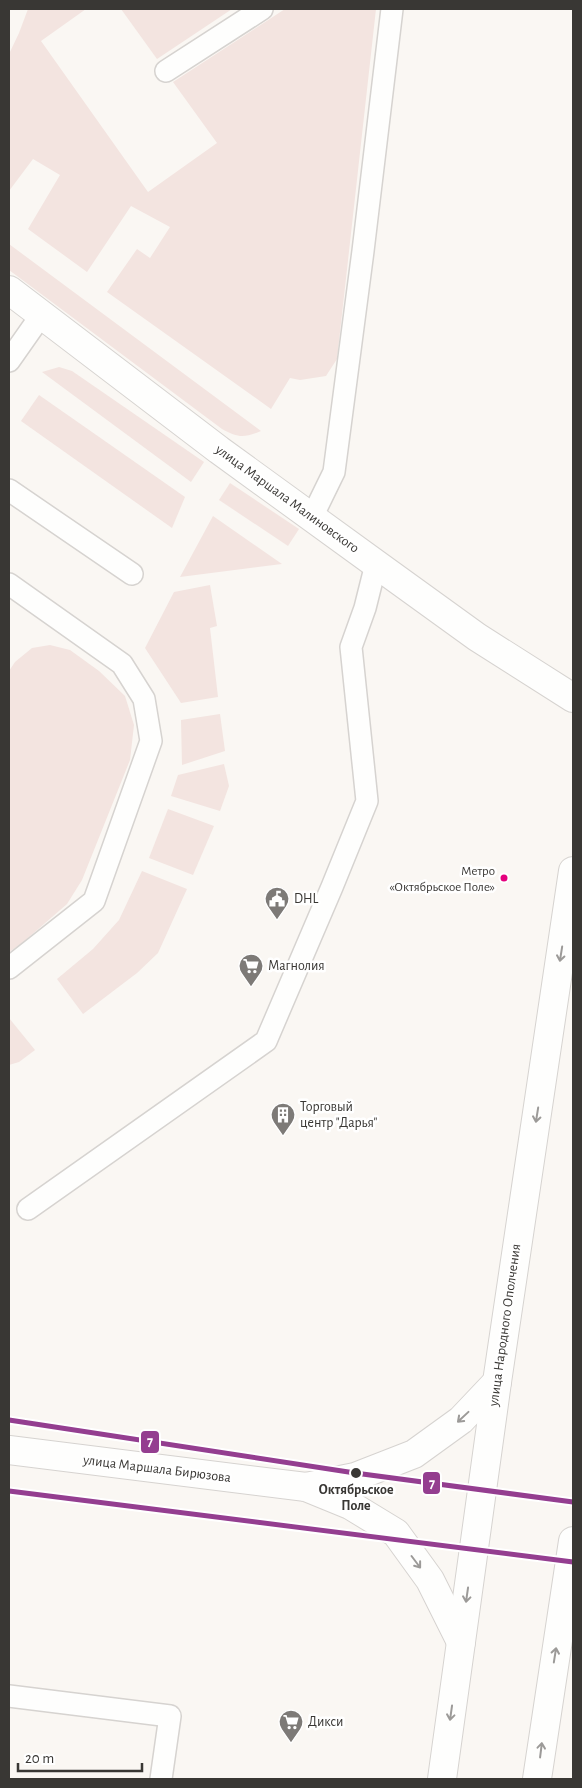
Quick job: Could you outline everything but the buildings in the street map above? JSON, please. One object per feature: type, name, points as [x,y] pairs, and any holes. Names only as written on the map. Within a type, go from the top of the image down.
[{"type":"street","name":"улица Маршала Малиновского","points":[[9,290],[219,450],[376,564],[477,637],[573,698]]},
{"type":"street","name":"улица Народного Ополчения","points":[[442,1779],[497,1382],[573,872]]},
{"type":"street","name":"улица Маршала Бирюзова","points":[[306,1487],[354,1477],[414,1454],[461,1420],[497,1382]]},
{"type":"street","name":"улица Маршала Бирюзова","points":[[9,1450],[306,1487],[350,1505],[396,1534],[430,1580],[461,1642]]},
{"type":"street","points":[[537,1779],[573,1541]]},
{"type":"street","points":[[545,1721],[573,1666]]},
{"type":"lane","points":[[166,71],[262,9]]},
{"type":"lane","points":[[312,517],[334,472],[364,251],[392,9]]},
{"type":"lane","points":[[9,361],[42,314]]},
{"type":"lane","points":[[9,490],[132,574]]},
{"type":"lane","points":[[28,1209],[266,1041],[367,801],[352,647],[365,608],[376,564]]},
{"type":"lane","points":[[9,584],[122,664],[144,699],[151,741],[94,901],[9,968]]},
{"type":"lane","points":[[9,1696],[170,1716],[162,1779]]},
{"type":"shaded area","points":[[28,9],[86,9],[41,41],[148,192],[217,143],[173,82],[285,9],[376,9],[337,359],[326,376],[300,380],[290,378],[271,409],[107,292],[137,249],[150,258],[170,227],[131,206],[87,272],[28,229],[60,175],[33,159],[9,191],[9,54]]},
{"type":"shaded area","points":[[121,9],[232,9],[157,59]]},
{"type":"shaded area","points":[[9,244],[261,431],[241,436],[222,429],[9,270]]},
{"type":"shaded area","points":[[59,367],[72,371],[204,462],[191,482],[42,372]]},
{"type":"shaded area","points":[[39,395],[185,497],[172,528],[21,421]]},
{"type":"shaded area","points":[[230,483],[299,529],[288,546],[219,500]]},
{"type":"shaded area","points":[[213,516],[282,564],[180,577]]},
{"type":"shaded area","points":[[210,585],[217,626],[210,628],[218,697],[181,703],[145,648],[174,592]]},
{"type":"shaded area","points":[[50,645],[70,650],[99,671],[125,696],[134,725],[130,760],[82,880],[67,904],[9,952],[9,671],[15,662],[32,648]]},
{"type":"shaded area","points":[[220,714],[225,751],[182,765],[181,720]]},
{"type":"shaded area","points":[[224,764],[229,786],[220,811],[171,796],[178,775]]},
{"type":"shaded area","points":[[168,809],[214,826],[193,875],[149,858]]},
{"type":"shaded area","points":[[142,871],[187,889],[158,953],[137,973],[83,1014],[57,979],[93,949],[119,920]]},
{"type":"shaded area","points":[[9,1018],[35,1050],[19,1062],[9,1065]]},
{"type":"transit line","name":"7","points":[[9,1420],[355,1473],[573,1502]]},
{"type":"transit line","name":"7","points":[[9,1491],[573,1562]]},
{"type":"place","name":"Метро «Октябрьское Поле»","points":[[504,878]]},
{"type":"place","name":"DHL","points":[[277,920]]},
{"type":"place","name":"Магнолия","points":[[251,987]]},
{"type":"place","name":"Торговый центр \"Дарья\"","points":[[283,1136]]},
{"type":"place","name":"Октябрьское Поле","points":[[356,1473]]},
{"type":"place","name":"Дикси","points":[[291,1743]]}]
